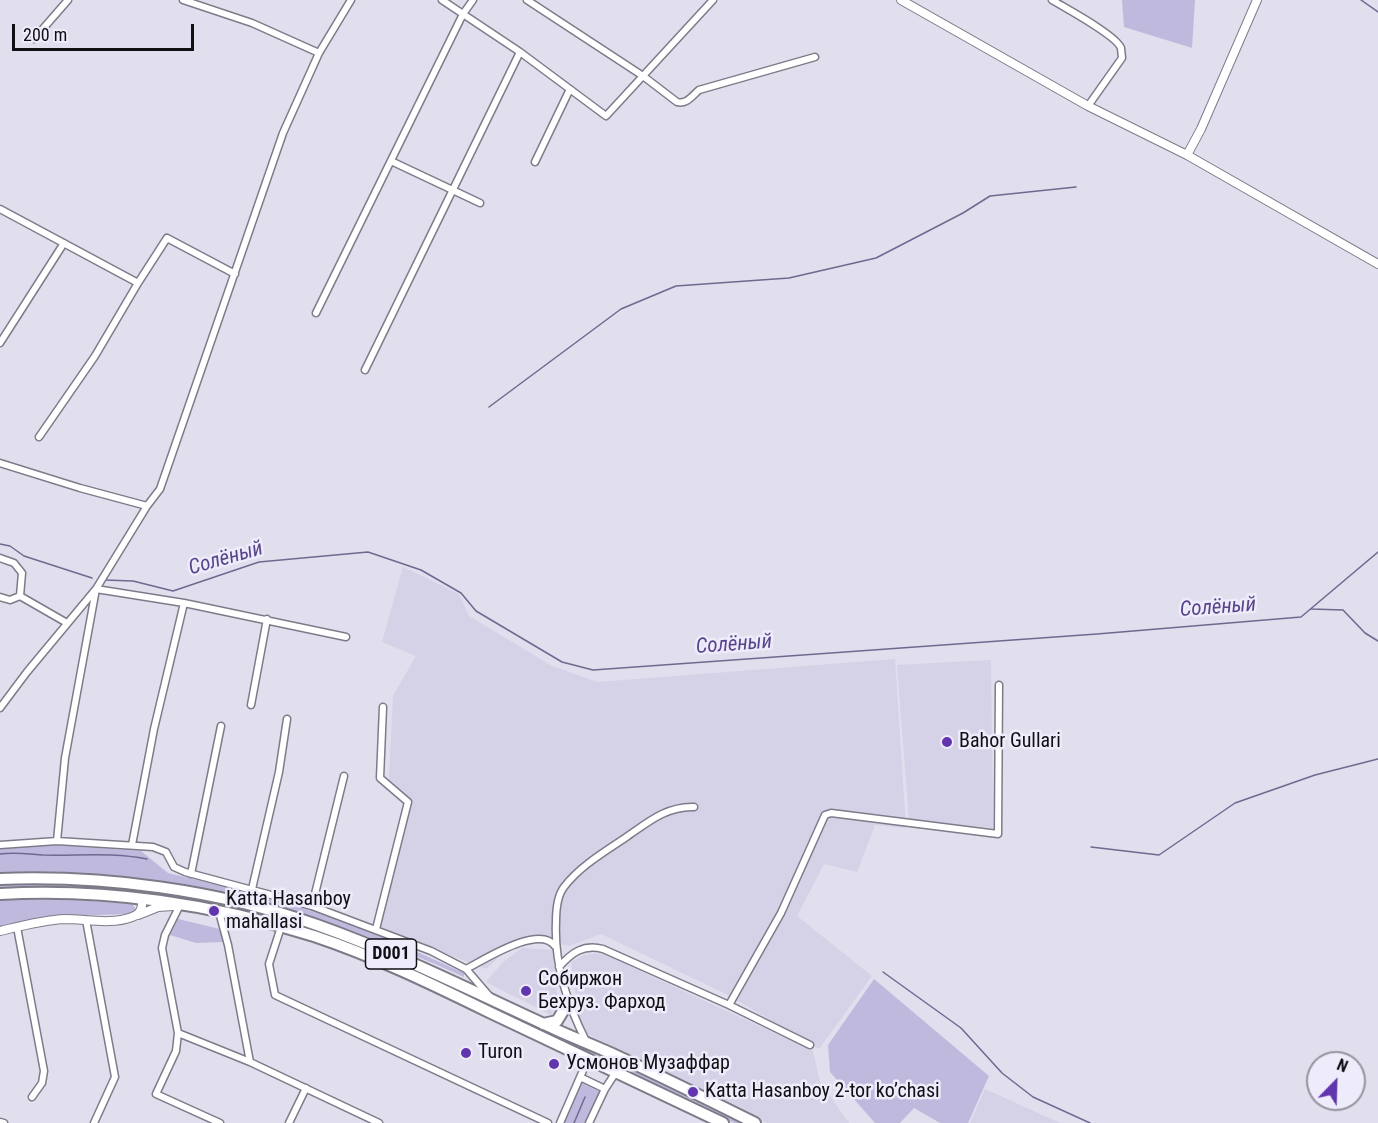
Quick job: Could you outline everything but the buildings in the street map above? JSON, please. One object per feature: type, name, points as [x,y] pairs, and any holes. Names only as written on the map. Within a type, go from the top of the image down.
[{"type":"highway","name":"D001","points":[[0,879],[52,878],[102,881],[163,889],[238,902],[298,919],[419,965],[543,1024],[648,1070],[755,1123]]},
{"type":"highway","name":"D001","points":[[0,894],[63,893],[141,899],[219,912],[281,927],[332,943],[422,980],[723,1123]]},
{"type":"highway","points":[[543,1024],[557,1021],[569,1001]]},
{"type":"highway","points":[[587,1044],[588,1059]]},
{"type":"street","points":[[34,39],[68,0]]},
{"type":"street","points":[[183,0],[252,23],[320,52]]},
{"type":"street","points":[[0,708],[96,589],[160,489],[283,133],[320,52],[351,0]]},
{"type":"street","points":[[442,0],[520,52],[606,116],[712,0]]},
{"type":"street","points":[[316,313],[463,14],[472,0]]},
{"type":"street","points":[[527,0],[644,76],[681,103],[699,90],[814,57]]},
{"type":"street","points":[[902,0],[1088,106],[1187,155],[1378,264]]},
{"type":"street","points":[[1052,0],[1085,19],[1117,42],[1121,48],[1122,58],[1088,106]]},
{"type":"street","points":[[1187,155],[1201,129],[1257,0]]},
{"type":"street","points":[[366,370],[520,52]]},
{"type":"street","points":[[536,162],[570,89]]},
{"type":"street","points":[[391,161],[480,203]]},
{"type":"street","points":[[0,209],[138,283]]},
{"type":"street","points":[[39,437],[95,356],[167,238],[235,274]]},
{"type":"street","points":[[0,343],[64,243]]},
{"type":"street","points":[[0,463],[147,506]]},
{"type":"street","points":[[0,558],[14,563],[22,573],[20,596]]},
{"type":"street","points":[[96,589],[184,603],[346,637]]},
{"type":"street","points":[[57,841],[65,758],[96,589]]},
{"type":"street","points":[[20,596],[67,623]]},
{"type":"street","points":[[0,597],[10,600],[20,596]]},
{"type":"street","points":[[132,844],[154,729],[184,603]]},
{"type":"street","points":[[251,705],[267,619]]},
{"type":"street","points":[[729,1005],[781,913],[825,814],[998,834],[999,686]]},
{"type":"street","points":[[376,929],[408,802],[380,778],[383,707]]},
{"type":"street","points":[[252,889],[279,772],[287,719]]},
{"type":"street","points":[[191,874],[221,726]]},
{"type":"street","points":[[312,906],[344,776]]},
{"type":"street","points":[[587,1044],[569,1001],[555,947],[556,908],[562,888],[591,862],[663,812],[681,807],[694,807]]},
{"type":"street","points":[[0,845],[57,841],[132,844],[160,848],[168,855],[174,867],[191,874],[312,906],[431,951],[466,969],[494,1000]]},
{"type":"street","points":[[135,916],[143,908],[141,899]]},
{"type":"street","points":[[0,931],[55,920],[112,920],[135,916],[158,907],[180,905]]},
{"type":"street","points":[[180,905],[165,935],[162,948],[178,1033],[176,1051],[156,1094],[220,1123]]},
{"type":"street","points":[[219,912],[228,945],[250,1062]]},
{"type":"street","points":[[86,920],[115,1077],[94,1123]]},
{"type":"street","points":[[17,927],[44,1071],[42,1083],[32,1097]]},
{"type":"street","points":[[281,927],[269,964],[275,995],[548,1123]]},
{"type":"street","points":[[466,969],[517,943],[542,939],[551,940],[555,947]]},
{"type":"street","points":[[559,967],[575,951],[594,947],[603,949],[729,1005],[810,1045]]},
{"type":"street","points":[[178,1033],[250,1062],[379,1123]]},
{"type":"street","points":[[560,1123],[588,1059]]},
{"type":"street","points":[[589,1123],[616,1072]]},
{"type":"street","points":[[580,1077],[605,1089]]},
{"type":"street","points":[[289,1123],[306,1089]]},
{"type":"shaded area","points":[[1122,0],[1195,0],[1192,48],[1124,27]]},
{"type":"shaded area","points":[[403,567],[459,594],[469,616],[552,666],[598,682],[895,659],[906,828],[875,825],[857,872],[824,864],[797,916],[872,976],[819,1049],[728,995],[601,934],[569,946],[521,937],[486,969],[378,927],[411,801],[389,779],[393,696],[416,656],[382,642]]},
{"type":"shaded area","name":"Bahor Gullari","points":[[991,660],[993,828],[909,820],[897,665]]},
{"type":"shaded area","points":[[53,845],[141,851],[168,873],[325,914],[464,973],[464,977],[345,928],[253,900],[221,893],[0,875],[0,848]]},
{"type":"shaded area","points":[[39,884],[97,887],[211,901],[306,925],[382,953],[565,1038],[564,1043],[454,990],[240,911],[0,889],[0,885]]},
{"type":"shaded area","points":[[59,899],[133,904],[135,909],[129,914],[42,917],[0,927],[0,900]]},
{"type":"shaded area","points":[[178,919],[220,929],[223,942],[196,943],[170,935]]},
{"type":"shaded area","points":[[522,948],[553,950],[558,1005],[551,1015],[486,982],[502,963]]},
{"type":"shaded area","points":[[601,953],[813,1051],[820,1082],[849,1123],[767,1123],[581,1031],[571,962],[584,955]]},
{"type":"shaded area","points":[[874,979],[989,1076],[968,1123],[940,1123],[914,1108],[900,1123],[875,1123],[830,1072],[828,1045]]},
{"type":"shaded area","points":[[605,1057],[743,1123],[734,1123],[599,1059]]},
{"type":"shaded area","points":[[582,1083],[600,1092],[585,1123],[563,1123]]},
{"type":"shaded area","points":[[985,1089],[1060,1123],[970,1123]]},
{"type":"waterway","points":[[1361,0],[1378,12]]},
{"type":"waterway","points":[[489,407],[621,309],[676,286],[789,278],[876,258],[963,213],[990,196],[1076,187]]},
{"type":"waterway","name":"Солёный","points":[[0,544],[10,546],[24,556],[92,578]]},
{"type":"waterway","name":"Солёный","points":[[105,580],[133,581],[173,591],[259,562],[368,552],[421,570],[461,593],[476,611],[562,662],[593,670],[1301,617],[1378,552]]},
{"type":"waterway","points":[[1311,609],[1343,610],[1365,633],[1378,641]]},
{"type":"waterway","points":[[1091,847],[1159,855],[1235,803],[1315,775],[1378,759]]},
{"type":"waterway","points":[[0,854],[108,855],[147,859]]},
{"type":"waterway","points":[[883,972],[961,1028],[1002,1073],[1033,1097],[1090,1123]]},
{"type":"waterway","points":[[574,1123],[585,1097]]},
{"type":"place","name":"Bahor Gullari","points":[[947,742]]},
{"type":"place","name":"Katta Hasanboy mahallasi","points":[[214,911]]},
{"type":"place","name":"Собиржон Бехруз. Фарход","points":[[526,991]]},
{"type":"place","name":"Turon","points":[[466,1053]]},
{"type":"place","name":"Усмонов Музаффар","points":[[554,1064]]},
{"type":"place","name":"Katta Hasanboy 2-tor ko’chasi","points":[[693,1092]]}]
